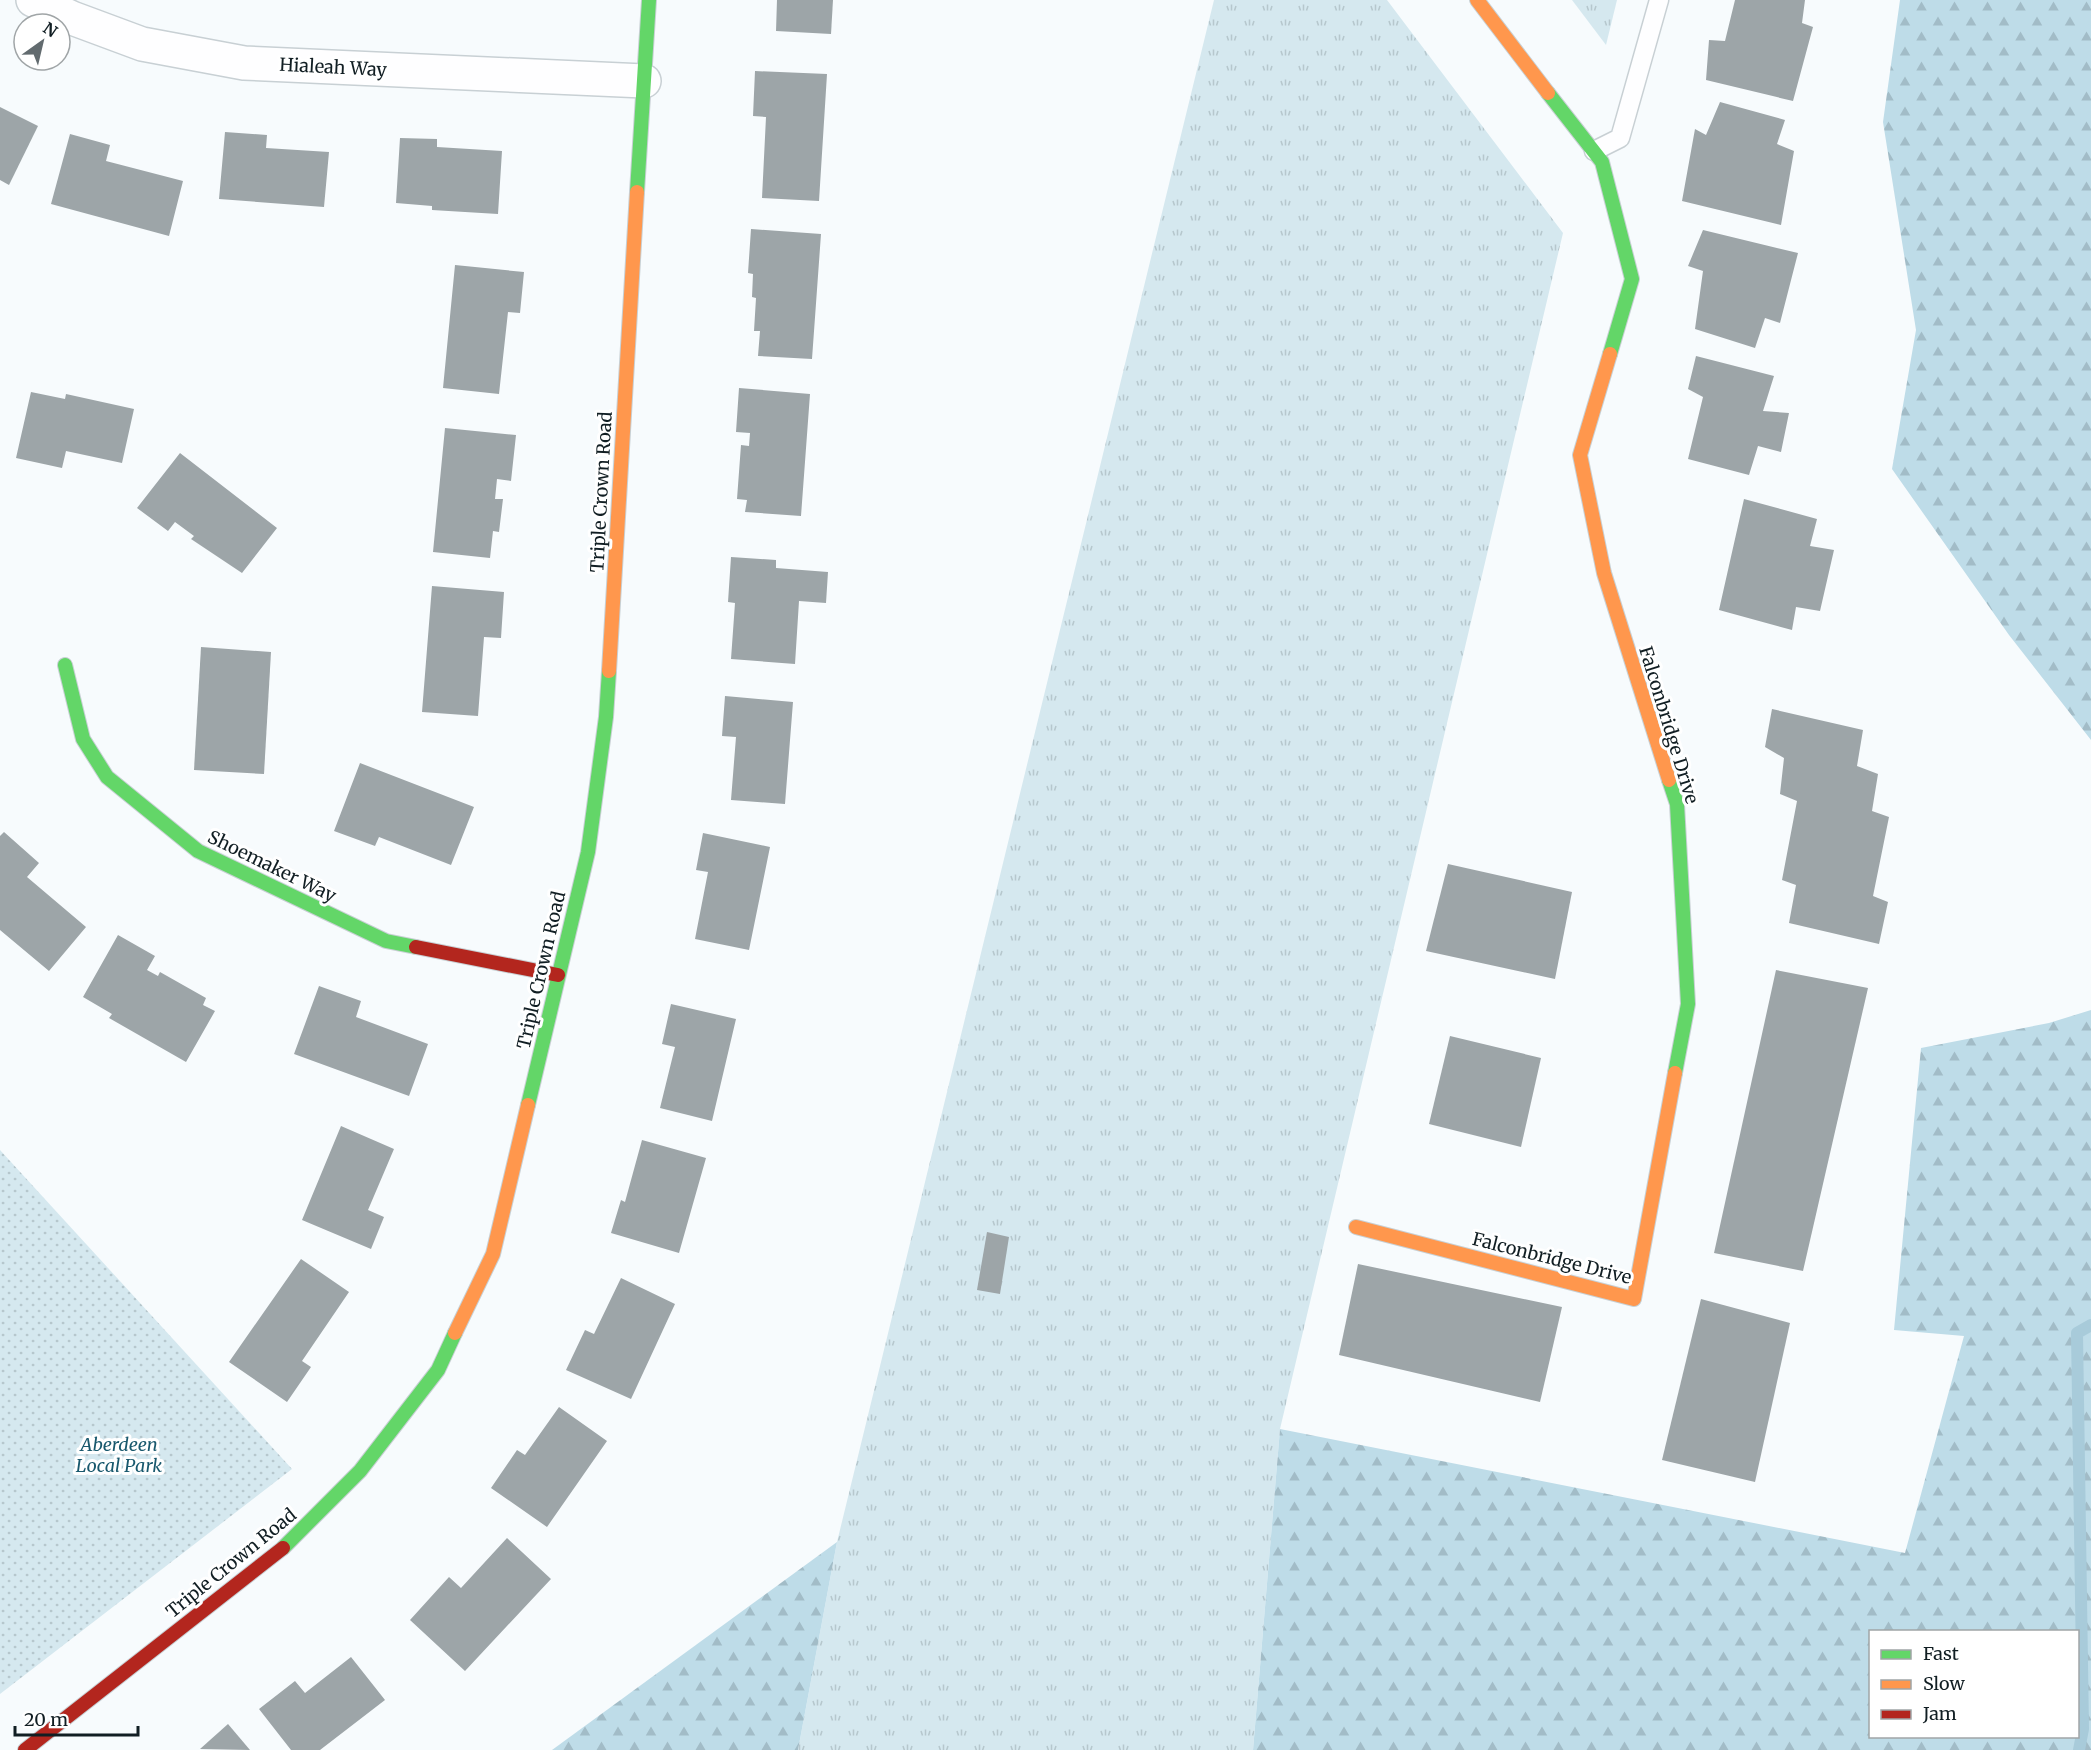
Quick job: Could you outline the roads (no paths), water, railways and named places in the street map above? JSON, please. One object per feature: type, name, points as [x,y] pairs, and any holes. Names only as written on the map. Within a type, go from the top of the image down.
[{"type":"street","name":"Hialeah Way","points":[[33,0],[72,18],[142,44],[244,63],[644,81]]},
{"type":"street","name":"Triple Crown Road","points":[[25,1750],[285,1546],[360,1471],[438,1370],[493,1254],[588,852],[606,717],[649,0]]},
{"type":"street","name":"Falconbridge Drive","points":[[1356,1227],[1634,1299],[1688,1004],[1677,804],[1604,573],[1580,455],[1632,279],[1602,162],[1477,0]]},
{"type":"street","name":"Shoemaker Way","points":[[65,665],[83,739],[106,777],[198,851],[386,941],[558,975]]},
{"type":"lane","points":[[1594,151],[1620,138],[1659,0]]},
{"type":"waterway","points":[[2079,1750],[2083,1729],[2077,1333],[2091,1325]]},
{"type":"park label","name":"Aberdeen Local Park","points":[[119,1454]]}]
